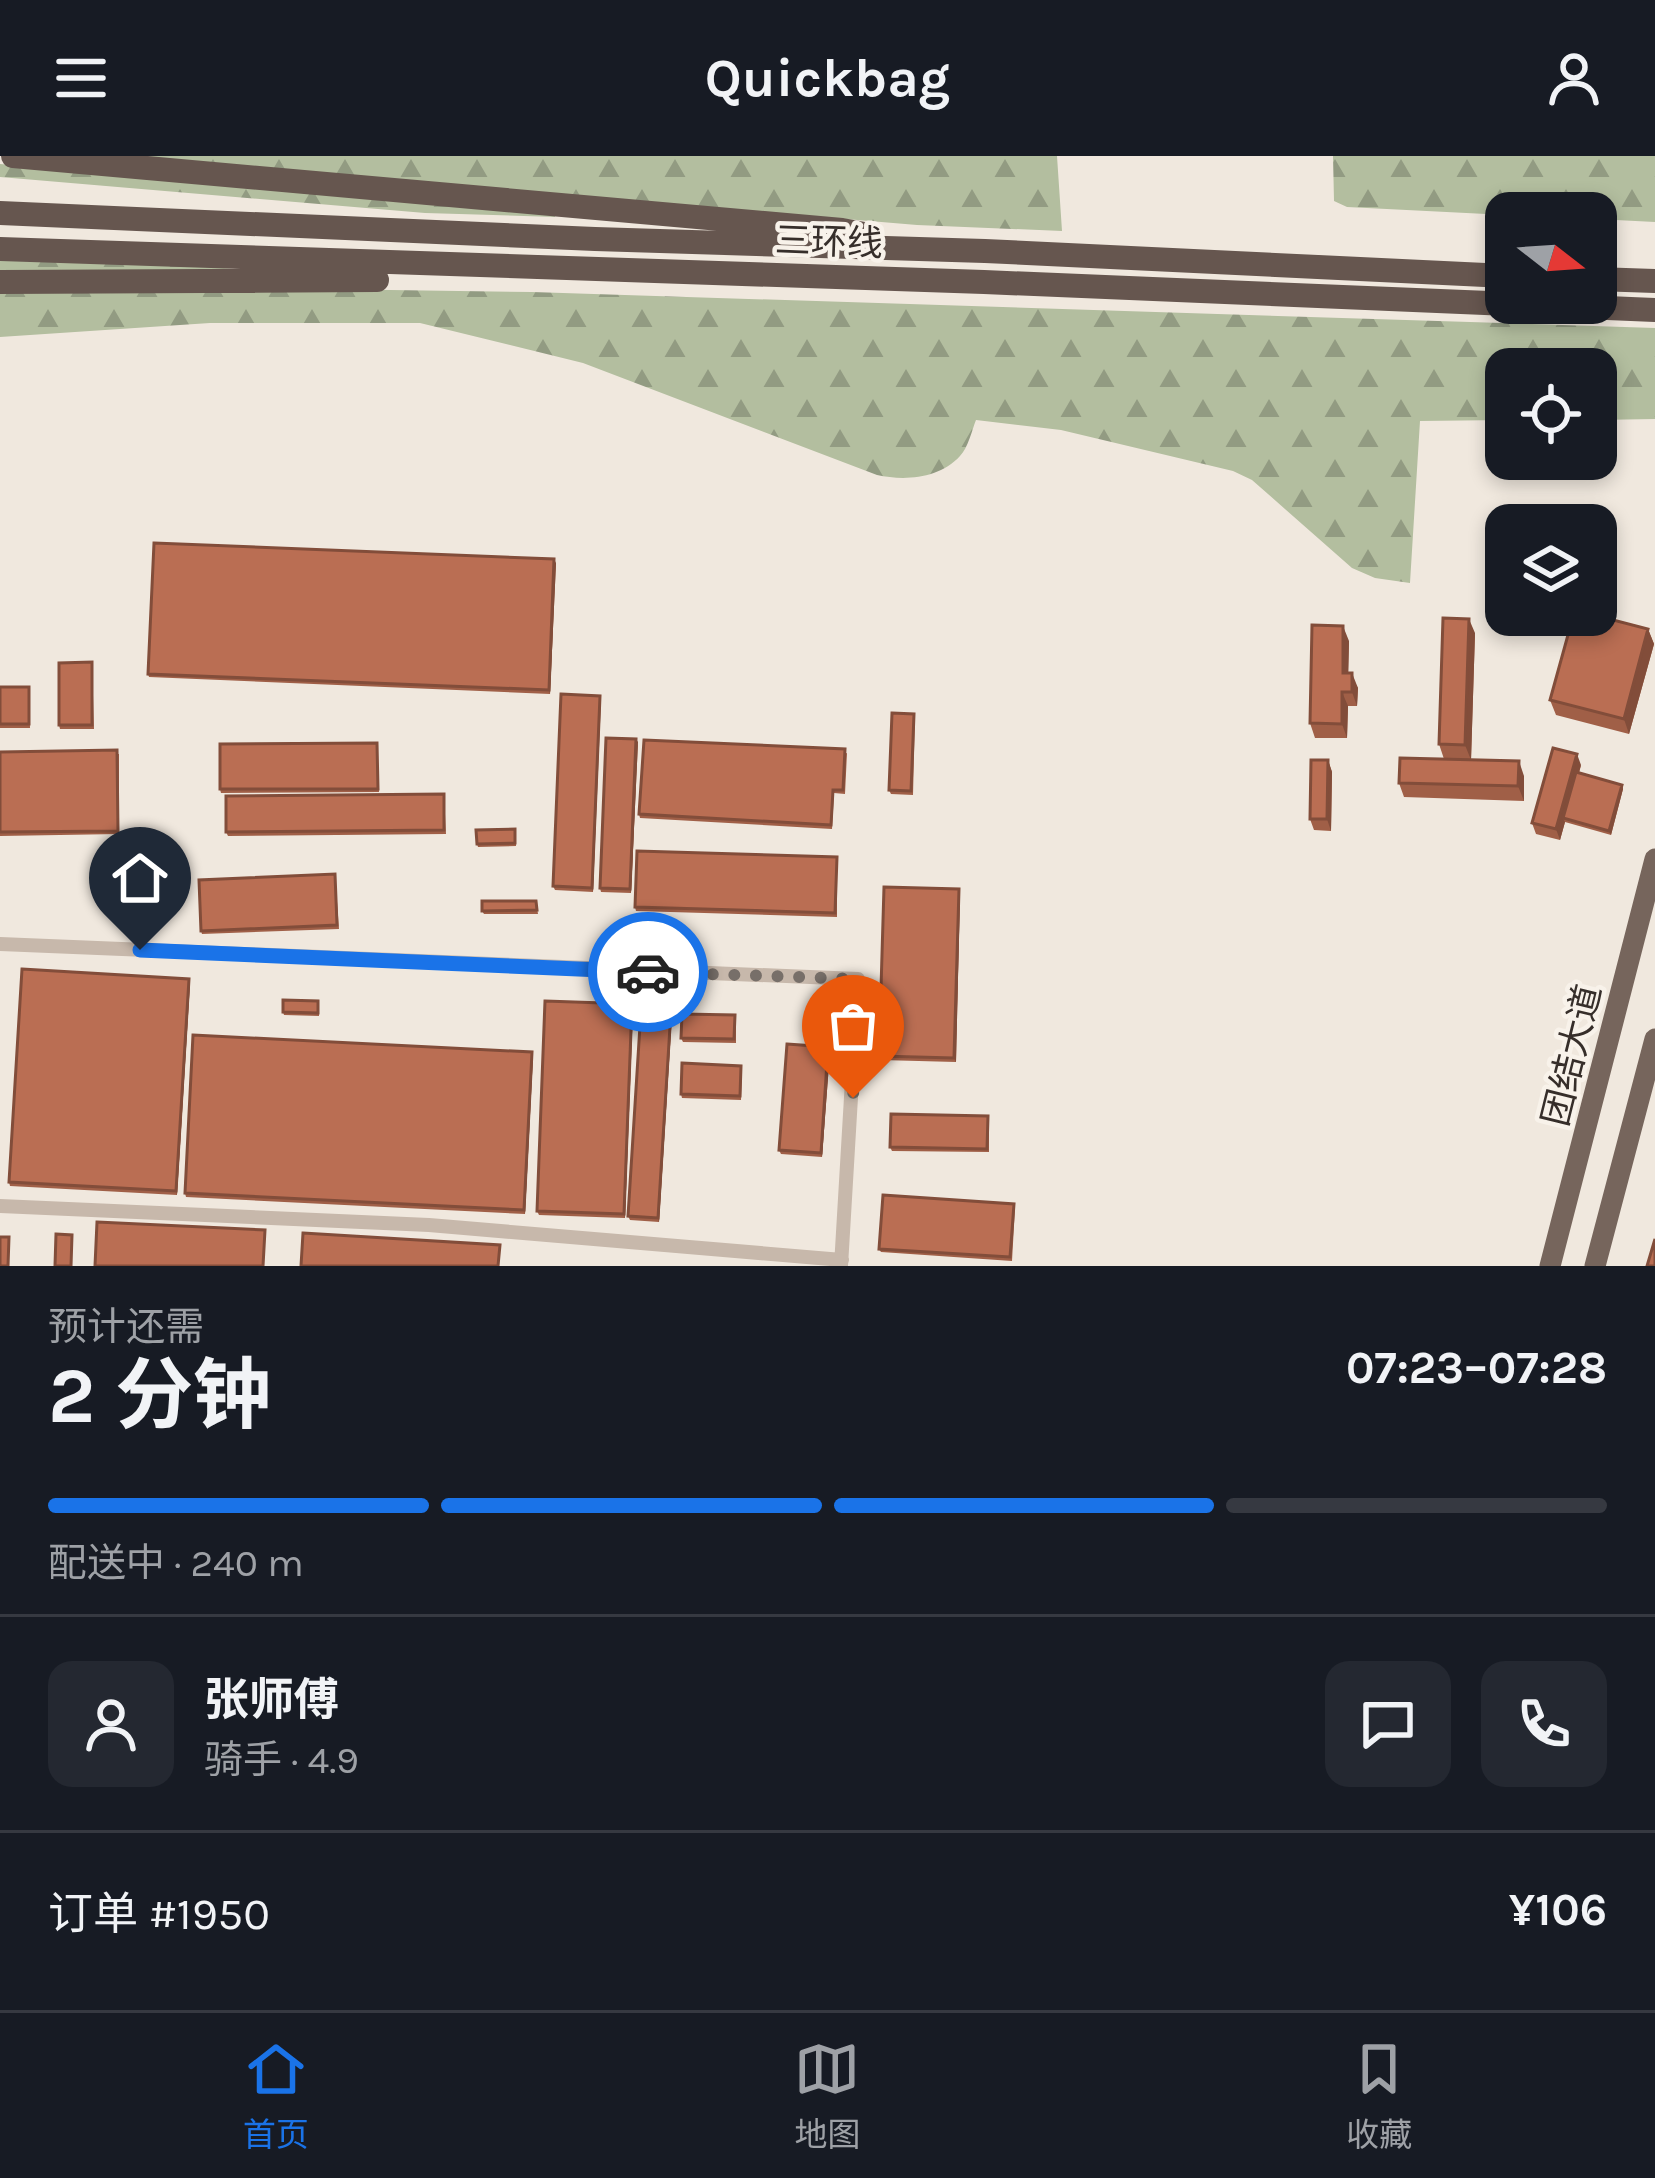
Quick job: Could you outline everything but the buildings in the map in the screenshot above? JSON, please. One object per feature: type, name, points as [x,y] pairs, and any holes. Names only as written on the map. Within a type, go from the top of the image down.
[{"type":"highway","points":[[13,156],[842,230],[925,249]]},
{"type":"highway","points":[[0,198],[129,218]]},
{"type":"highway","name":"三环线","points":[[0,214],[1485,275]]},
{"type":"highway","name":"三环线","points":[[0,249],[1655,310]]},
{"type":"highway","points":[[0,282],[532,281],[581,268]]},
{"type":"highway","points":[[1617,280],[1655,281]]},
{"type":"main road","name":"团结大道","points":[[1550,1266],[1655,860]]},
{"type":"main road","points":[[1595,1266],[1655,1039]]},
{"type":"street","points":[[0,944],[858,979],[842,1263],[429,1225],[0,1207]]},
{"type":"green space","points":[[88,156],[1057,156],[1062,231],[917,225]]},
{"type":"green space","points":[[1333,156],[1655,156],[1655,222],[1617,220],[1617,192],[1485,192],[1485,214],[1347,207],[1334,201]]},
{"type":"green space","points":[[0,164],[556,211],[555,217],[425,213],[0,177]]},
{"type":"green space","points":[[0,258],[195,265],[252,271],[0,275]]},
{"type":"green space","points":[[0,290],[532,292],[1655,328],[1655,419],[1617,420],[1617,348],[1485,348],[1485,420],[1420,421],[1410,583],[1375,578],[1352,568],[1252,480],[1233,471],[1061,430],[976,420],[965,448],[952,464],[921,476],[887,477],[583,363],[420,323],[210,323],[0,337]]},
{"type":"way so far","points":[[648,972],[858,979],[853,1098]]},
{"type":"route","points":[[140,950],[648,972]]}]
